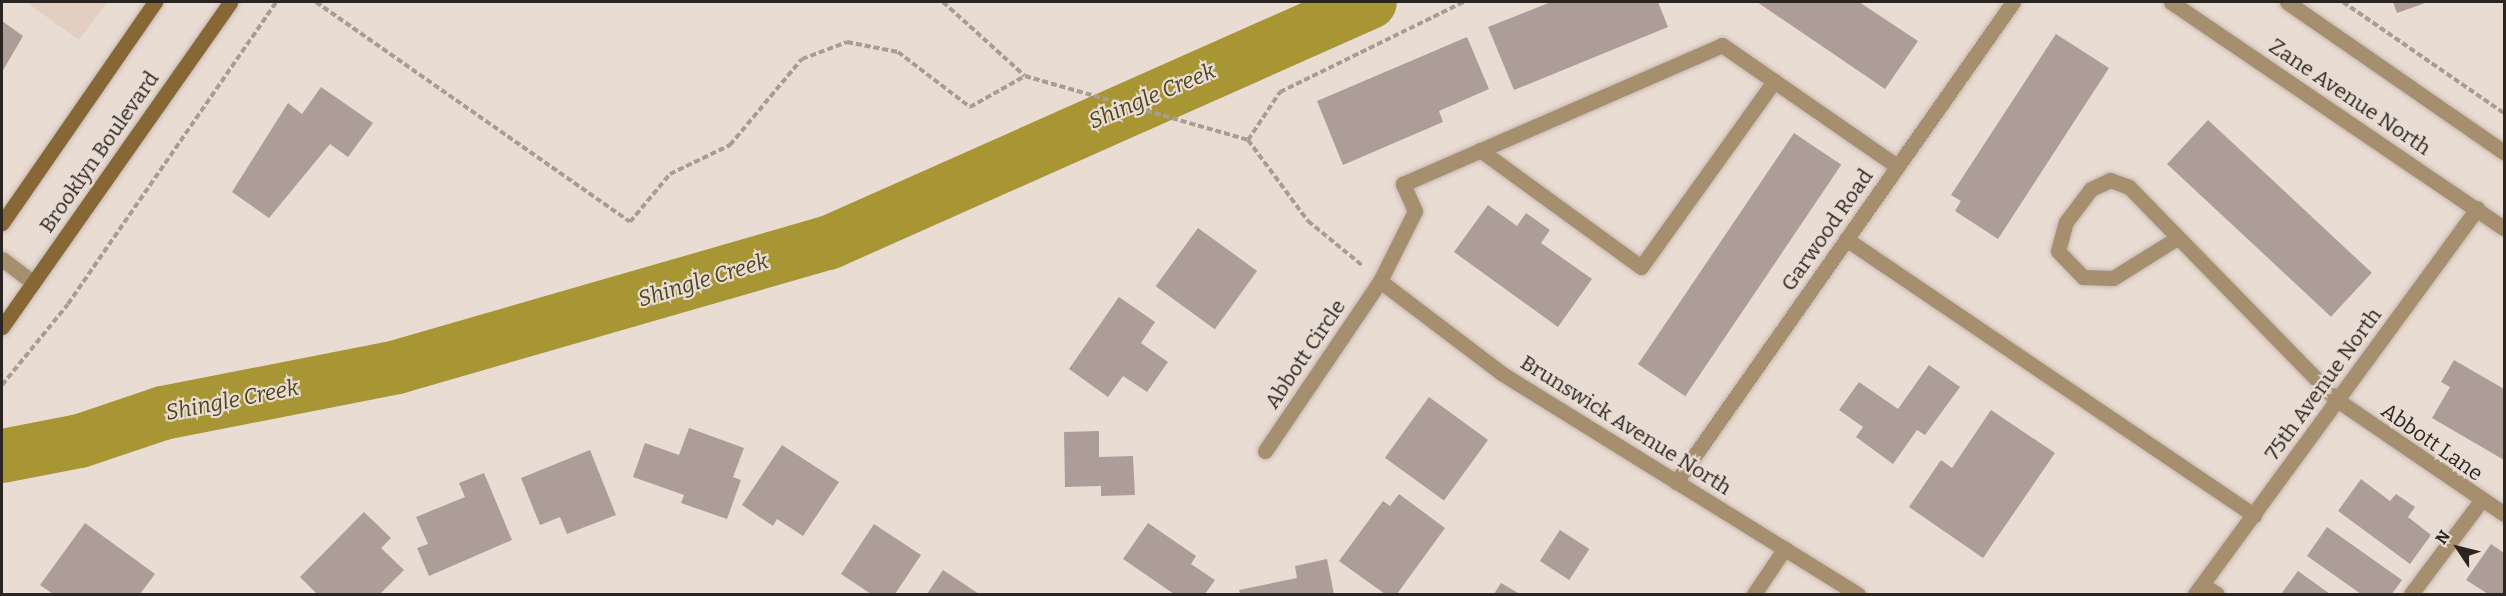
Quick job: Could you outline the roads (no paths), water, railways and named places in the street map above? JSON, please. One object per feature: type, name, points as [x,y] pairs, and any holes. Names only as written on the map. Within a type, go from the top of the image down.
[{"type":"main road","name":"Brooklyn Boulevard","points":[[2,222],[155,2]]},
{"type":"main road","name":"Brooklyn Boulevard","points":[[2,327],[230,2]]},
{"type":"street","name":"Garwood Road","points":[[1676,482],[2013,2]]},
{"type":"street","name":"Zane Avenue North","points":[[2171,2],[2505,228]]},
{"type":"street","name":"Zane Avenue North","points":[[2287,2],[2502,145]]},
{"type":"street","points":[[1480,150],[1722,45],[1898,166]]},
{"type":"street","points":[[1480,150],[1641,267],[1774,81]]},
{"type":"street","name":"Abbott Circle","points":[[1265,451],[1380,281],[1415,212],[1403,184],[1480,150]]},
{"type":"street","points":[[2110,180],[2129,187],[2174,240],[2113,278],[2083,277],[2058,251],[2066,222],[2091,189],[2110,180]]},
{"type":"street","name":"75th Avenue North","points":[[2217,594],[2199,590],[2477,208]]},
{"type":"street","points":[[1846,239],[2254,515]]},
{"type":"street","name":"Abbott Lane","points":[[2174,240],[2337,400],[2480,502],[2505,514]]},
{"type":"street","points":[[2,259],[33,282]]},
{"type":"street","name":"Brunswick Avenue North","points":[[1380,281],[1502,373],[1858,594]]},
{"type":"street","points":[[2411,594],[2480,502]]},
{"type":"street","points":[[1754,594],[1785,548]]},
{"type":"waterway","name":"Shingle Creek","points":[[2,456],[80,441],[163,413],[397,367],[828,243],[1370,2]]}]
